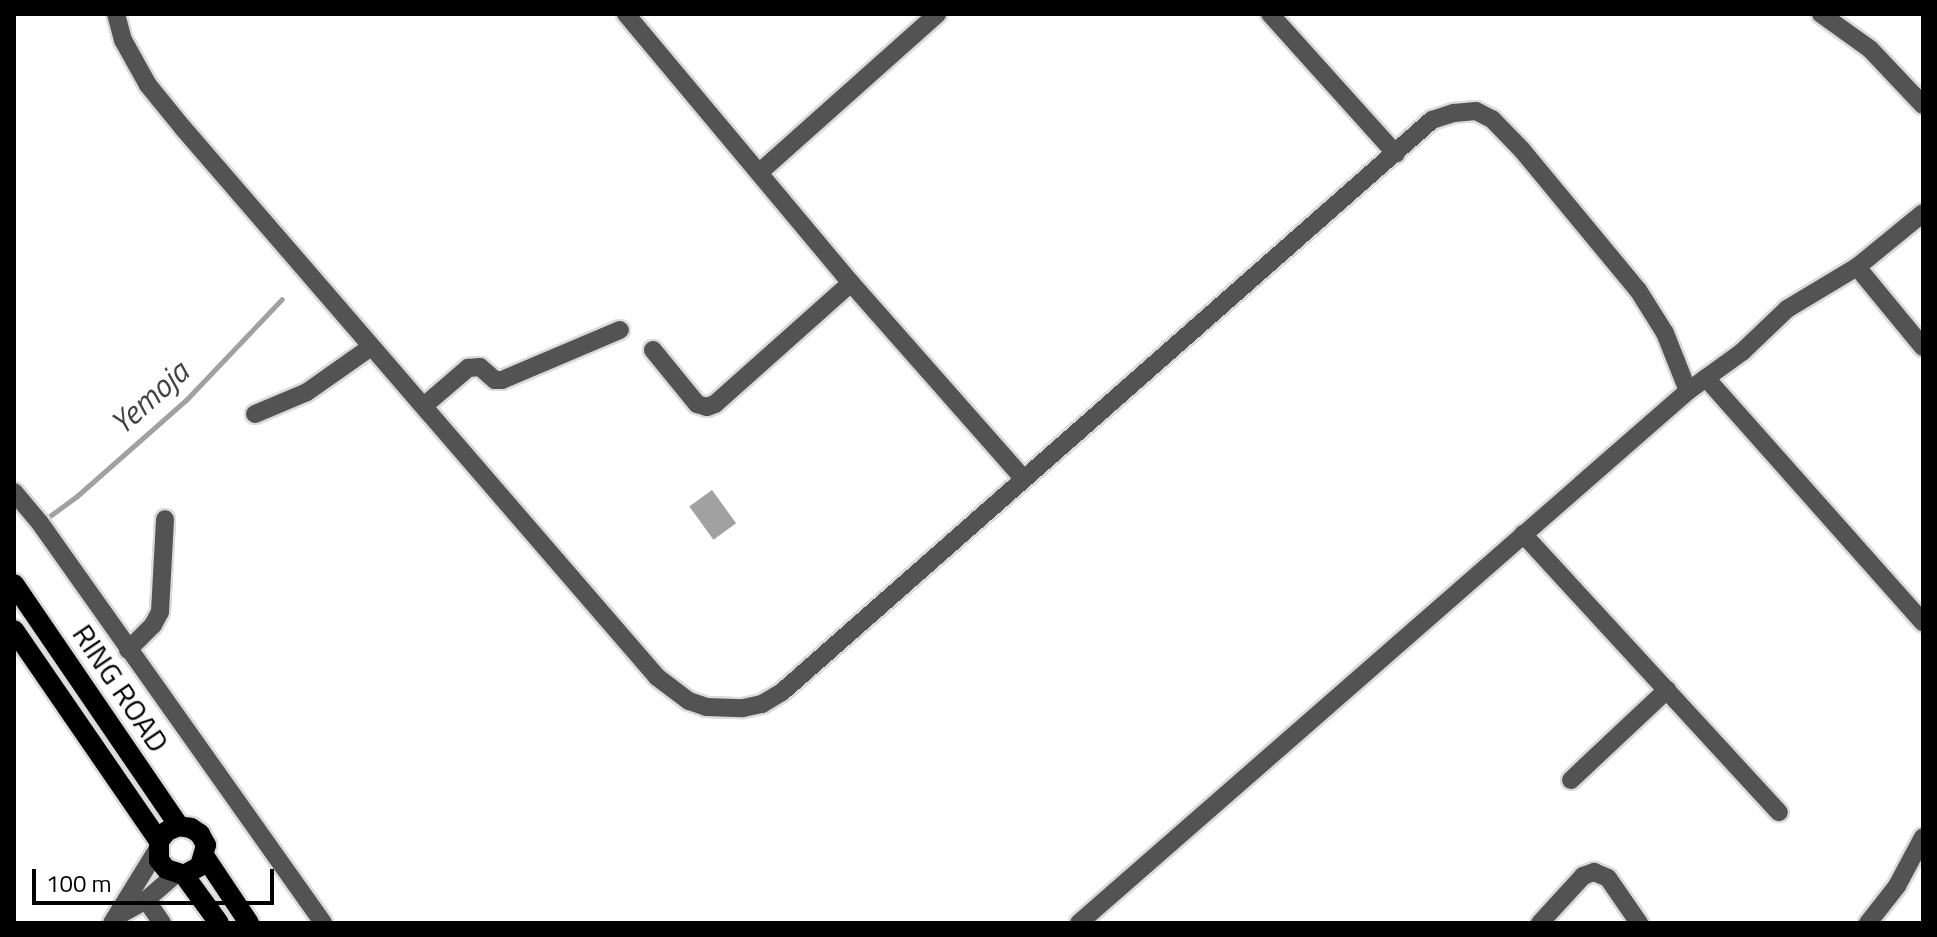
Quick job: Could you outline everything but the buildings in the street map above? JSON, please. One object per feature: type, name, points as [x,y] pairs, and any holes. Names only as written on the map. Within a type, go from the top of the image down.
[{"type":"main road","name":"RING ROAD","points":[[14,584],[179,826],[191,828],[200,834],[206,845],[205,857],[249,923]]},
{"type":"main road","name":"RING ROAD","points":[[14,630],[158,845],[166,869],[180,874],[219,923]]},
{"type":"main road","points":[[158,845],[167,831],[179,826]]},
{"type":"main road","points":[[180,874],[193,872],[205,857]]},
{"type":"street","points":[[116,14],[123,40],[148,85],[371,347],[425,405],[657,677],[689,701],[706,707],[743,708],[762,704],[782,692],[1022,477],[1432,120],[1454,113],[1476,111],[1492,119],[1638,290],[1665,333],[1688,391]]},
{"type":"street","points":[[626,14],[761,171],[851,283],[1022,477]]},
{"type":"street","points":[[761,171],[937,14]]},
{"type":"street","points":[[1270,14],[1396,154]]},
{"type":"street","points":[[1821,14],[1870,49],[1923,105]]},
{"type":"street","points":[[1079,923],[1688,391],[1742,352],[1787,309],[1857,267],[1923,213]]},
{"type":"street","points":[[1857,267],[1923,347]]},
{"type":"street","points":[[653,350],[697,404],[707,407],[715,404],[851,283]]},
{"type":"street","points":[[425,405],[468,368],[480,367],[495,380],[502,380],[620,330]]},
{"type":"street","points":[[255,414],[307,392],[371,347]]},
{"type":"street","points":[[1706,378],[1923,622]]},
{"type":"street","points":[[14,492],[323,923]]},
{"type":"street","points":[[128,650],[153,625],[160,612],[165,519]]},
{"type":"street","points":[[1523,534],[1779,812]]},
{"type":"street","points":[[1571,780],[1667,690]]},
{"type":"street","points":[[1868,923],[1897,886],[1923,837]]},
{"type":"street","points":[[116,919],[158,845]]},
{"type":"street","points":[[1540,923],[1583,876],[1594,872],[1608,878],[1639,923]]},
{"type":"street","points":[[116,919],[180,874]]},
{"type":"street","points":[[146,900],[162,923]]},
{"type":"shaded area","points":[[712,490],[736,523],[713,540],[689,506]]},
{"type":"waterway","name":"Yemoja","points":[[43,521],[77,496],[186,400],[282,299]]}]
